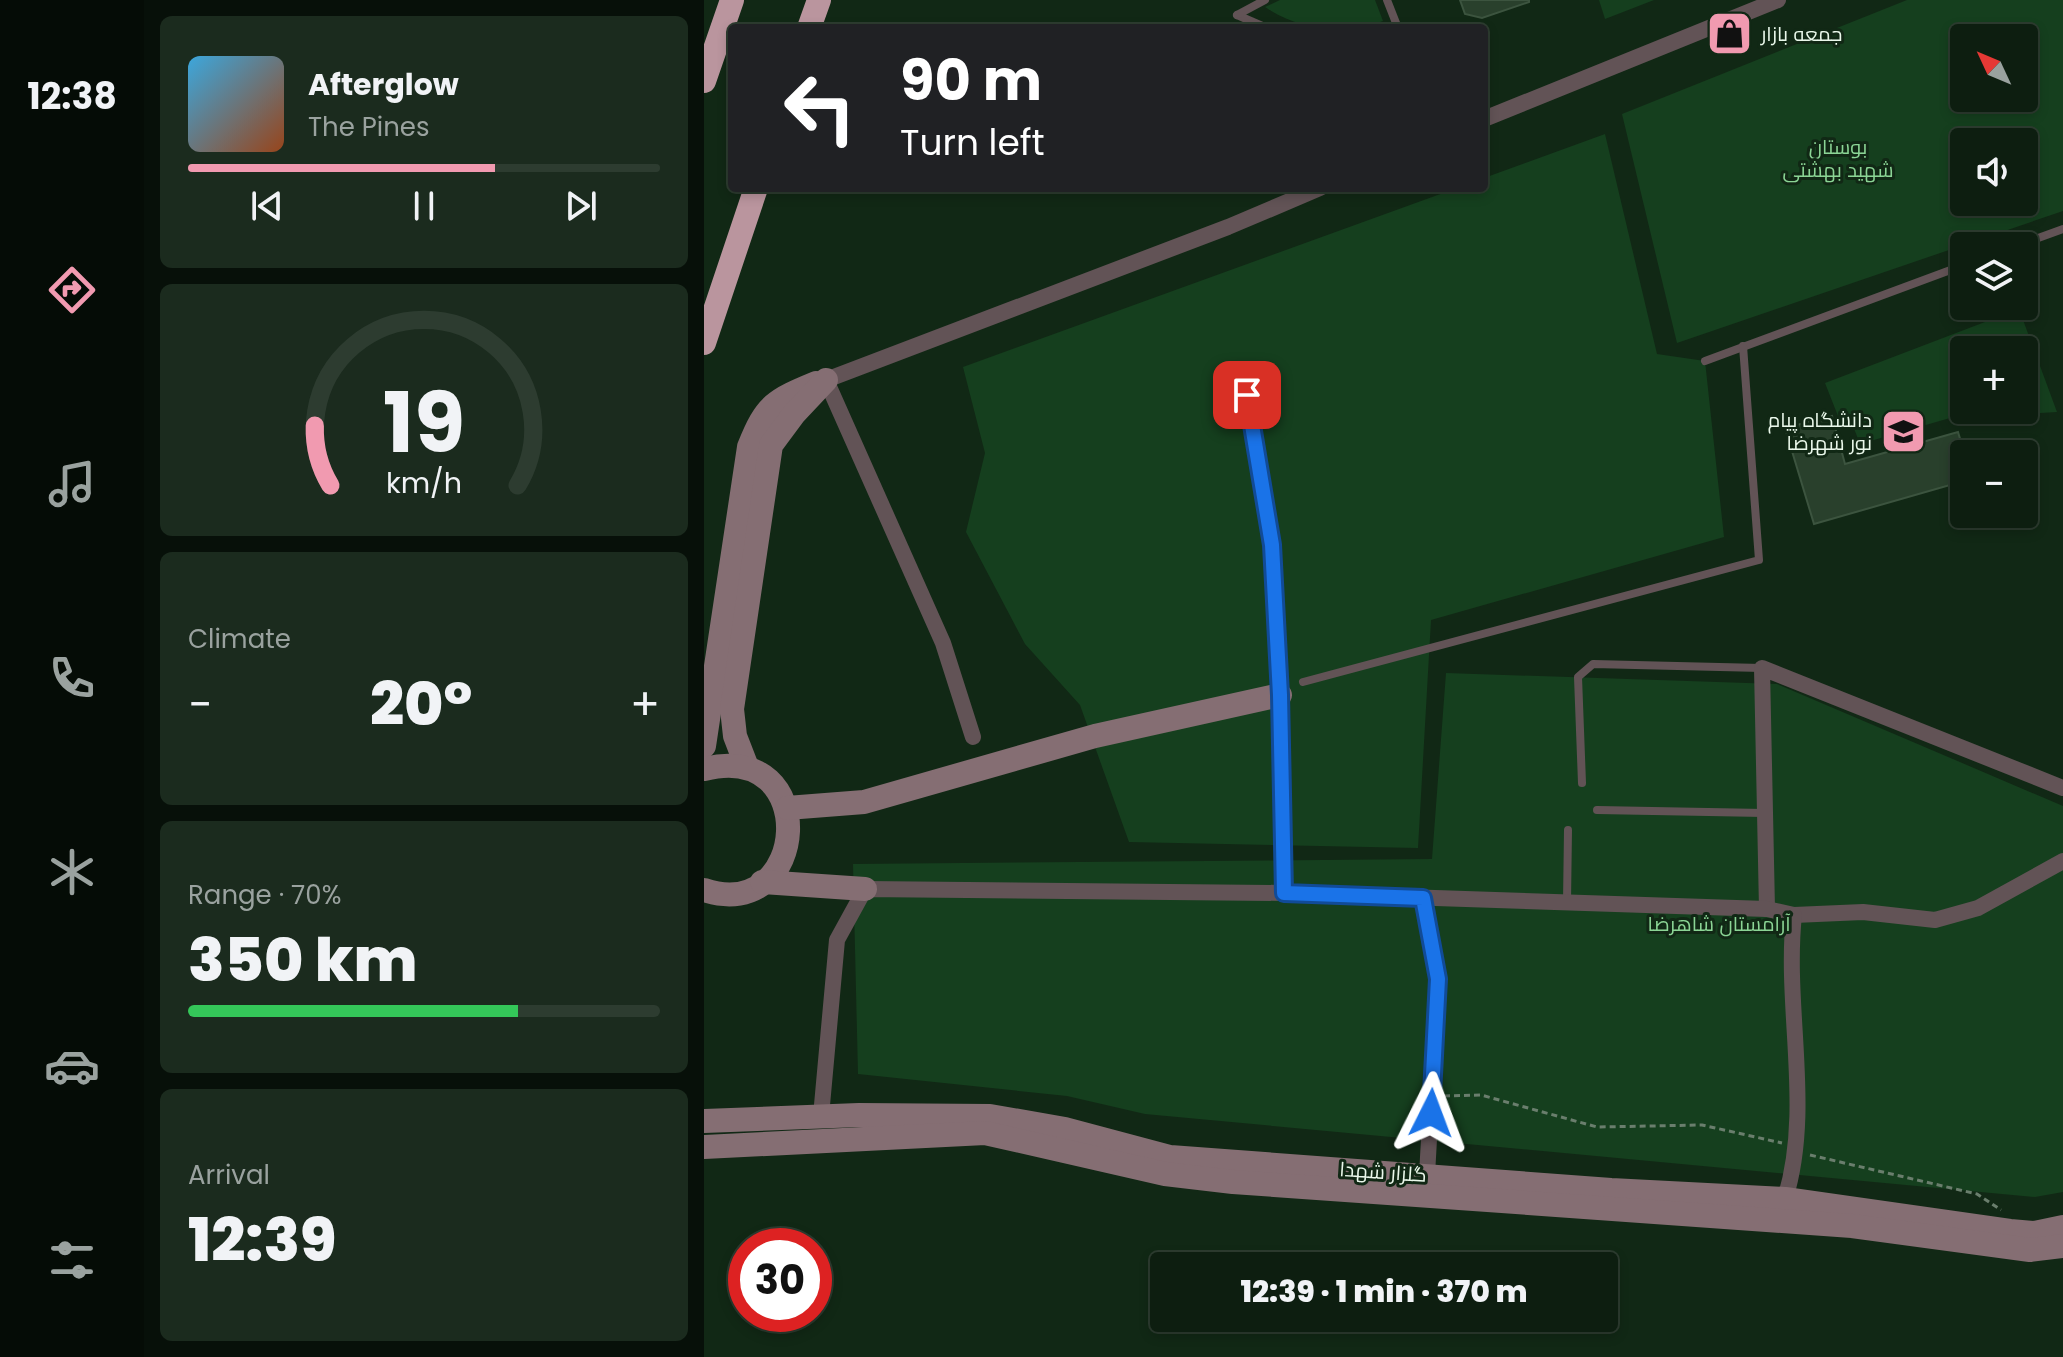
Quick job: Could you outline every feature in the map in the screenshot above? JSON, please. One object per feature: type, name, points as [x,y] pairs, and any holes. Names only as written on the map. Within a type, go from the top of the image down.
[{"type":"highway","points":[[704,81],[732,0]]},
{"type":"highway","points":[[810,24],[819,0]]},
{"type":"highway","points":[[704,343],[755,192]]},
{"type":"street","points":[[1488,117],[1778,0]]},
{"type":"street","points":[[704,746],[749,447],[768,407],[780,398],[1228,227],[1311,192]]},
{"type":"street","points":[[826,380],[943,643],[973,737]]},
{"type":"street","points":[[747,767],[735,736],[732,709],[771,445],[794,414],[826,380]]},
{"type":"street","points":[[1247,395],[1272,545],[1280,695],[1284,893]]},
{"type":"street","points":[[1767,909],[1762,668],[2063,788]]},
{"type":"street","points":[[787,808],[864,802],[1095,736],[1280,695]]},
{"type":"street","points":[[704,769],[729,765],[747,767],[774,786],[787,808],[789,845],[779,867],[750,890],[710,896]]},
{"type":"street","points":[[762,882],[865,889],[1284,893],[1767,909],[1794,915],[1863,912],[1935,920],[1978,908],[2063,861]]},
{"type":"street","points":[[821,1116],[837,940],[865,889]]},
{"type":"street","points":[[1423,898],[1438,979],[1427,1175]]},
{"type":"street","points":[[1785,1199],[1797,1146],[1790,952],[1794,915]]},
{"type":"street","name":"گلزار شهدا","points":[[704,1121],[821,1116],[990,1116],[1065,1129],[1235,1172],[1852,1226],[2034,1233],[2063,1227]]},
{"type":"street","name":"گلزار شهدا","points":[[704,1147],[985,1133],[1165,1174],[1427,1175],[1785,1199],[2030,1250],[2063,1246]]},
{"type":"lane","points":[[1258,24],[1237,15],[1265,0]]},
{"type":"lane","points":[[1387,0],[1396,24]]},
{"type":"lane","points":[[2038,238],[2063,229]]},
{"type":"lane","points":[[1705,361],[1950,270]]},
{"type":"lane","points":[[1303,682],[1759,560],[1743,346]]},
{"type":"lane","points":[[1582,783],[1578,677],[1593,664],[1762,668]]},
{"type":"lane","points":[[1597,810],[1765,813]]},
{"type":"lane","points":[[1567,903],[1568,830]]},
{"type":"path","points":[[1433,1096],[1481,1095],[1597,1127],[1702,1125],[1797,1146],[1806,1154],[1977,1194],[2034,1233]]},
{"type":"green space","points":[[1280,0],[1375,0],[1383,21],[1372,24],[1302,24],[1265,7]]},
{"type":"green space","points":[[1599,0],[1654,0],[1605,19]]},
{"type":"green space","name":"بوستان شهید بهشتی","points":[[1907,0],[2063,0],[2063,211],[2002,232],[1950,232],[1950,250],[1677,343],[1622,114]]},
{"type":"green space","points":[[1605,134],[1657,354],[1705,361],[1724,537],[1431,620],[1418,848],[1129,842],[1080,705],[1025,644],[966,532],[985,453],[963,367],[1446,192],[1488,192],[1488,177]]},
{"type":"green space","points":[[1990,320],[2023,320],[2029,336],[1950,336],[1950,418],[1860,444],[1848,413],[1838,416],[1825,383]]},
{"type":"green space","points":[[2038,360],[2057,412],[2038,413]]},
{"type":"green space","name":"آرامستان شاهرضا","points":[[1446,673],[1777,684],[2063,806],[2063,1192],[2035,1197],[1145,1114],[1067,1096],[858,1074],[853,864],[1432,859]]},
{"type":"building","points":[[1460,0],[1529,2],[1482,18],[1465,14]]},
{"type":"building","points":[[1832,416],[1845,464],[1958,432],[1960,440],[1950,440],[1950,485],[1814,524],[1785,428]]},
{"type":"place","name":"جمعه بازار","points":[[1730,34]]},
{"type":"place","name":"دانشگاه پیام نور شهرضا","points":[[1903,432]]},
{"type":"route","points":[[1247,395],[1272,545],[1280,695],[1284,893],[1423,898],[1438,979],[1431,1113]]}]
